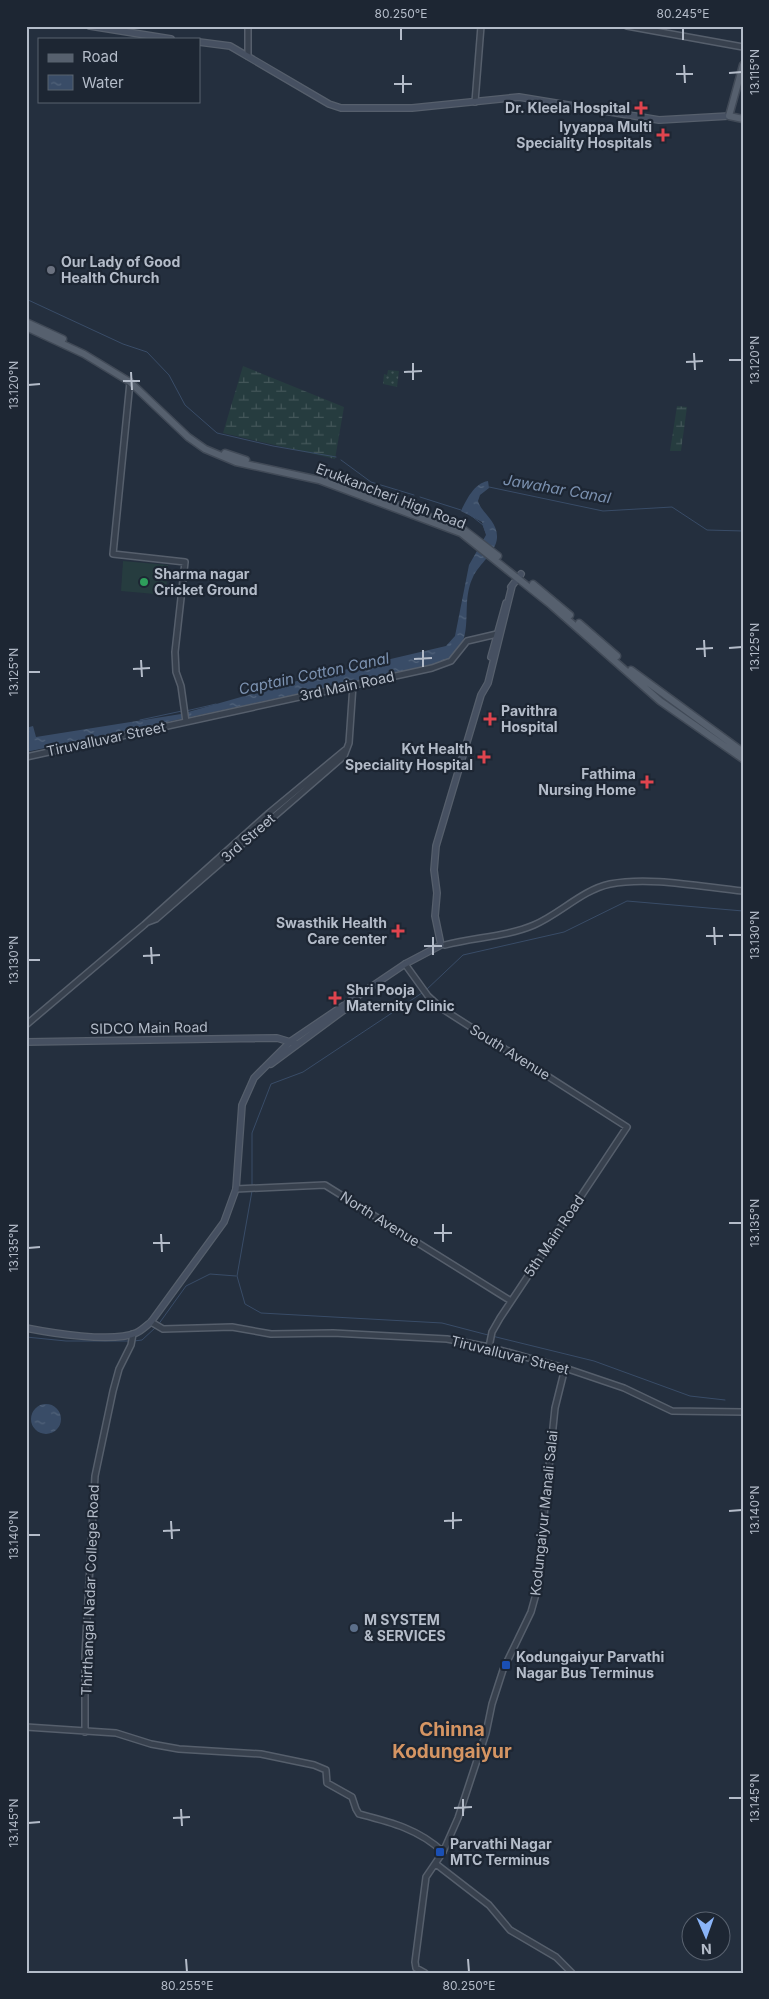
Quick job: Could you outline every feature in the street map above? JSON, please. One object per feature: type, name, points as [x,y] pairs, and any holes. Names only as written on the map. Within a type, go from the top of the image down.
[{"type":"main road","points":[[90,26],[165,38]]},
{"type":"main road","points":[[200,42],[230,46],[329,104],[341,108],[412,108],[519,97],[658,120],[729,116],[743,119]]},
{"type":"main road","points":[[729,116],[743,65]]},
{"type":"main road","points":[[26,322],[82,348],[122,372],[209,448],[244,460],[334,481],[412,513]]},
{"type":"main road","name":"Erukkancheri High Road","points":[[26,326],[103,364],[130,382],[188,437],[204,449],[236,462],[319,480],[412,513],[475,541],[520,576],[660,701],[743,759]]},
{"type":"main road","points":[[26,1328],[65,1335],[132,1339],[152,1323],[224,1222],[236,1189],[242,1105],[250,1083],[261,1070],[292,1044],[406,966],[443,945],[436,913],[437,893],[434,870],[436,846],[481,695],[486,686],[512,586],[520,576],[639,676],[743,752]]},
{"type":"main road","points":[[486,686],[497,634],[502,621]]},
{"type":"main road","name":"SIDCO Main Road","points":[[26,1042],[273,1039],[292,1044]]},
{"type":"street","points":[[248,26],[248,56]]},
{"type":"street","points":[[475,102],[480,26]]},
{"type":"street","points":[[626,26],[743,47]]},
{"type":"street","points":[[130,382],[113,554],[185,562],[175,652],[176,672],[186,720]]},
{"type":"street","name":"3rd Main Road","points":[[186,720],[444,664],[458,655],[467,641],[497,634]]},
{"type":"street","name":"3rd Street","points":[[26,1025],[146,923],[269,813],[345,750],[349,743],[353,685]]},
{"type":"street","name":"Tiruvalluvar Street","points":[[26,757],[186,720]]},
{"type":"street","points":[[443,945],[526,928],[554,916],[591,891],[613,883],[634,882],[743,891]]},
{"type":"street","name":"South Avenue","points":[[406,966],[428,996],[441,1008],[627,1127]]},
{"type":"street","name":"5th Main Road","points":[[489,1347],[492,1332],[511,1301],[627,1127]]},
{"type":"street","name":"North Avenue","points":[[236,1189],[325,1185],[511,1301]]},
{"type":"street","name":"Tiruvalluvar Street","points":[[152,1323],[160,1328],[232,1327],[271,1334],[333,1333],[447,1339],[489,1347],[565,1368],[624,1388],[672,1411],[743,1412]]},
{"type":"street","name":"Thirthangal Nadar College Road","points":[[85,1732],[85,1655],[95,1476],[113,1391],[119,1369],[132,1339]]},
{"type":"street","name":"Kodungaiyur Manali Salai","points":[[425,1973],[416,1968],[415,1962],[426,1877],[443,1852],[467,1790],[503,1670],[531,1612],[536,1594],[555,1408],[565,1368]]},
{"type":"street","points":[[26,1727],[124,1734],[152,1744],[179,1749],[261,1754],[319,1766],[326,1770],[326,1783],[352,1797],[360,1814],[409,1829],[431,1840],[443,1852]]},
{"type":"street","points":[[436,1864],[489,1905],[510,1930],[556,1957],[572,1973]]},
{"type":"green space","points":[[243,366],[344,407],[335,459],[223,433]]},
{"type":"green space","points":[[388,370],[399,371],[397,387],[383,384],[384,374],[387,375]]},
{"type":"green space","points":[[677,406],[687,407],[681,451],[670,451]]},
{"type":"green space","name":"Sharma nagar Cricket Ground","points":[[123,561],[168,565],[166,595],[121,591]]},
{"type":"water","points":[[488,481],[489,488],[480,495],[478,501],[495,527],[497,532],[496,543],[473,577],[467,601],[465,635],[461,645],[454,655],[443,663],[26,752],[26,728],[33,726],[36,737],[181,714],[297,681],[446,646],[455,636],[469,565],[486,535],[482,522],[461,511],[475,489],[483,482]]},
{"type":"water","points":[[46,1404],[57,1408],[61,1419],[57,1430],[46,1434],[35,1430],[31,1419],[35,1408]]},
{"type":"waterway","points":[[26,299],[123,344],[147,352],[169,375],[185,405],[217,433],[273,446],[336,457]]},
{"type":"waterway","points":[[341,460],[371,482],[414,495]]},
{"type":"waterway","name":"Jawahar Canal","points":[[489,487],[603,511],[672,507],[707,530],[743,531]]},
{"type":"waterway","points":[[420,497],[461,510]]},
{"type":"waterway","name":"Captain Cotton Canal","points":[[469,514],[483,525],[486,533]]},
{"type":"waterway","name":"Captain Cotton Canal","points":[[186,711],[216,704]]},
{"type":"waterway","name":"Captain Cotton Canal","points":[[140,720],[182,711]]},
{"type":"waterway","points":[[425,991],[463,955],[564,932],[627,901],[743,911]]},
{"type":"waterway","points":[[252,1187],[252,1133],[271,1084],[303,1072],[422,993]]},
{"type":"waterway","points":[[252,1191],[237,1276],[245,1304],[261,1313],[442,1323],[488,1335]]},
{"type":"waterway","points":[[158,1325],[186,1286],[210,1274],[236,1276]]},
{"type":"waterway","points":[[134,1341],[142,1340],[155,1328]]},
{"type":"waterway","points":[[492,1336],[594,1361],[690,1396],[725,1400]]},
{"type":"waterway","points":[[26,1337],[66,1341],[130,1341]]},
{"type":"place","name":"Dr. Kleela Hospital","points":[[641,108]]},
{"type":"place","name":"Iyyappa Multi Speciality Hospitals","points":[[663,135]]},
{"type":"place","name":"Our Lady of Good Health Church","points":[[51,270]]},
{"type":"place","name":"Sharma nagar Cricket Ground","points":[[144,582]]},
{"type":"place","name":"Pavithra Hospital","points":[[490,719]]},
{"type":"place","name":"Kvt Health Speciality Hospital","points":[[484,757]]},
{"type":"place","name":"Fathima Nursing Home","points":[[647,782]]},
{"type":"place","name":"Swasthik Health Care center","points":[[398,931]]},
{"type":"place","name":"Shri Pooja Maternity Clinic","points":[[335,998]]},
{"type":"place","name":"M SYSTEM & SERVICES","points":[[354,1628]]},
{"type":"place","name":"Kodungaiyur Parvathi Nagar Bus Terminus","points":[[506,1665]]},
{"type":"place","name":"Parvathi Nagar MTC Terminus","points":[[440,1852]]},
{"type":"district","name":"Chinna Kodungaiyur","points":[[452,1740]]}]
